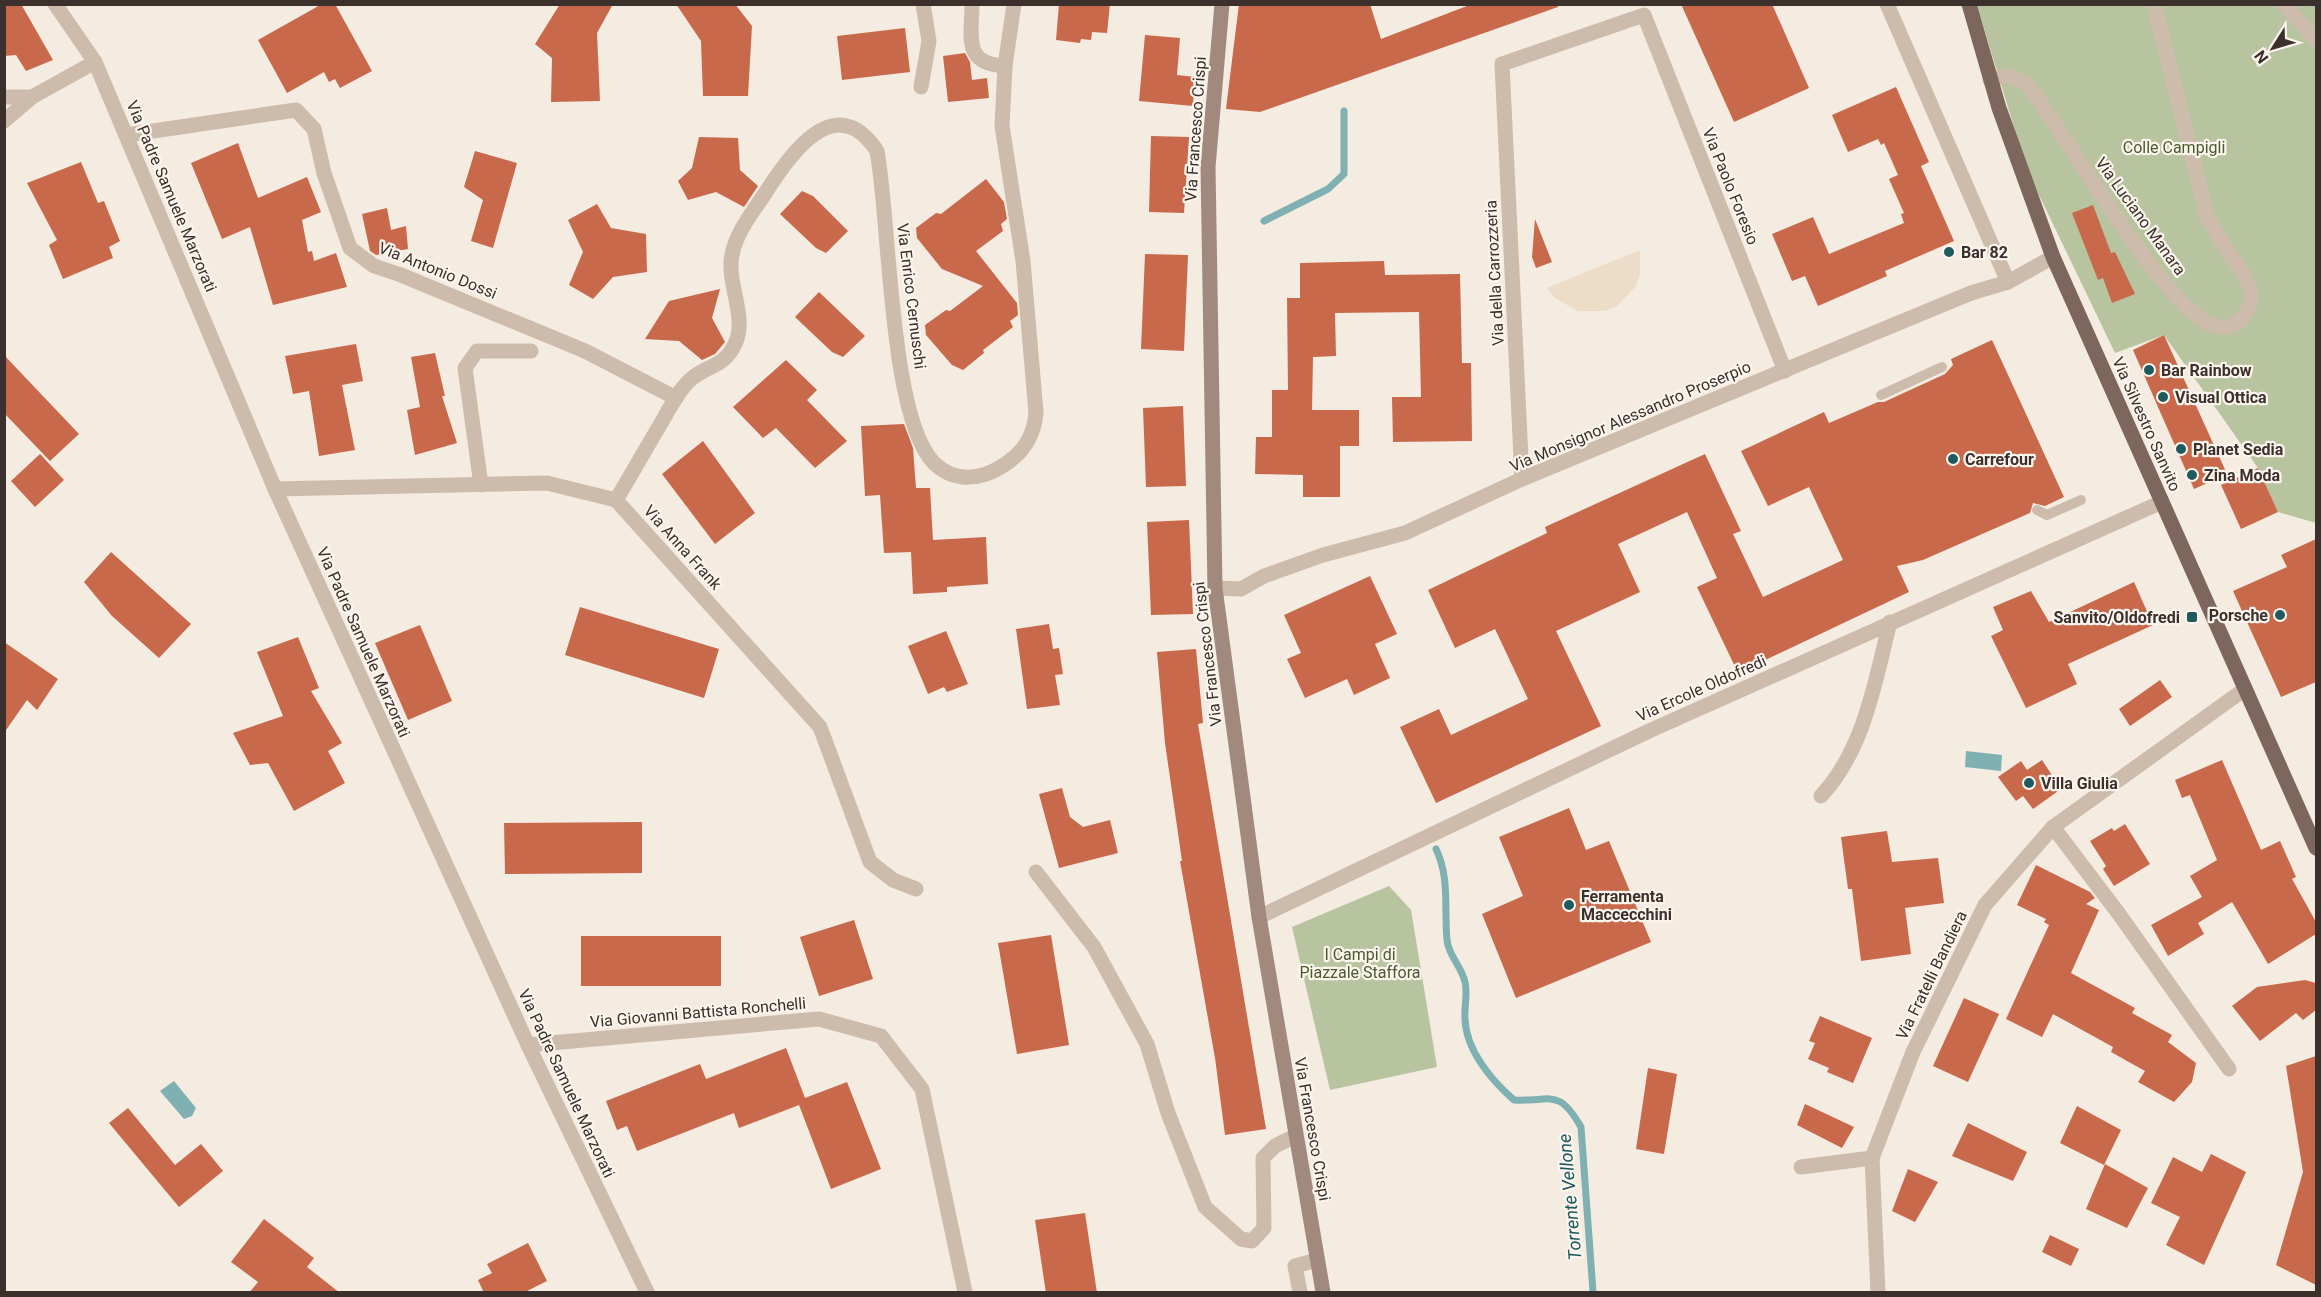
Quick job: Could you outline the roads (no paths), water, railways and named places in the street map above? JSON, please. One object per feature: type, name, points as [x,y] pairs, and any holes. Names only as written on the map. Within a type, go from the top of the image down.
[{"type":"main road","name":"Via Silvestro Sanvito","points":[[1969,4],[1990,80],[2053,257],[2316,848]]},
{"type":"street","name":"Via Padre Samuele Marzorati","points":[[56,4],[95,62],[275,489],[528,1045],[647,1293]]},
{"type":"street","points":[[921,87],[929,41],[923,4]]},
{"type":"street","points":[[972,4],[970,29],[975,52],[980,60],[991,66],[1005,66]]},
{"type":"street","name":"Via Enrico Cernuschi","points":[[616,500],[676,398],[691,380],[714,368],[729,356],[737,341],[738,311],[731,273],[731,255],[747,221],[792,153],[814,132],[830,126],[842,126],[867,137],[877,151],[909,407],[926,451],[942,470],[959,477],[976,478],[994,472],[1020,452],[1035,428],[1036,413],[1023,261],[1002,135],[1005,66],[1014,4]]},
{"type":"street","name":"Via Francesco Crispi","points":[[1222,4],[1208,167],[1215,588],[1259,917],[1323,1293]]},
{"type":"street","points":[[1887,4],[2008,282]]},
{"type":"street","name":"Via Luciano Manara","points":[[1990,80],[2007,76],[2026,83],[2135,244],[2164,280],[2207,324],[2221,327],[2233,326],[2243,318],[2251,306],[2252,291],[2243,270],[2217,236],[2207,216],[2154,4]]},
{"type":"street","points":[[2284,4],[2316,40]]},
{"type":"street","name":"Via Paolo Foresio","points":[[1502,64],[1644,15],[1785,370]]},
{"type":"street","points":[[4,121],[32,97],[95,62]]},
{"type":"street","name":"Via della Carrozzeria","points":[[1502,64],[1522,479]]},
{"type":"street","points":[[4,97],[32,97]]},
{"type":"street","name":"Via Antonio Dossi","points":[[126,135],[296,110],[314,129],[324,173],[350,248],[374,266],[585,351],[676,398]]},
{"type":"street","name":"Via Monsignor Alessandro Proserpio","points":[[1215,588],[1240,589],[1264,576],[1323,555],[1405,533],[1522,479],[1971,294],[2008,282],[2053,257]]},
{"type":"street","points":[[481,485],[465,368],[477,351],[531,351]]},
{"type":"street","points":[[275,489],[548,483],[616,500]]},
{"type":"street","name":"Via Anna Frank","points":[[616,500],[820,727],[870,862],[893,880],[916,889]]},
{"type":"street","name":"Via Ercole Oldofredi","points":[[1259,917],[1649,731],[2162,502]]},
{"type":"street","points":[[1821,796],[1850,758],[1890,622]]},
{"type":"street","name":"Via Fratelli Bandiera","points":[[1878,1293],[1872,1158],[1913,1052],[1985,905],[2053,827],[2245,689]]},
{"type":"street","points":[[2053,827],[2119,914],[2229,1069]]},
{"type":"street","points":[[1036,872],[1094,947],[1147,1044],[1168,1113],[1205,1207],[1241,1239],[1252,1241],[1264,1228],[1263,1158],[1275,1146],[1295,1136]]},
{"type":"street","name":"Via Giovanni Battista Ronchelli","points":[[528,1045],[819,1018],[881,1036],[922,1089],[965,1293]]},
{"type":"street","points":[[1801,1167],[1872,1158]]},
{"type":"street","points":[[1300,1293],[1295,1266],[1317,1260]]},
{"type":"lane","points":[[1881,395],[1941,367]]},
{"type":"lane","points":[[2037,510],[2047,515],[2081,500]]},
{"type":"water","points":[[1966,751],[2002,755],[2001,771],[1965,767]]},
{"type":"water","points":[[174,1081],[196,1108],[192,1116],[184,1119],[160,1091]]},
{"type":"waterway","name":"Torrente Vellone","points":[[1264,221],[1328,189],[1344,174],[1344,111]]},
{"type":"waterway","name":"Torrente Vellone","points":[[1436,849],[1445,882],[1448,945],[1465,982],[1466,1031],[1475,1053],[1489,1074],[1514,1100],[1553,1099],[1559,1101],[1573,1114],[1581,1127],[1593,1292]]},
{"type":"place","name":"Bar 82","points":[[1949,252]]},
{"type":"place","name":"Bar Rainbow","points":[[2149,370]]},
{"type":"place","name":"Visual Ottica","points":[[2163,397]]},
{"type":"place","name":"Planet Sedia","points":[[2181,449]]},
{"type":"place","name":"Carrefour","points":[[1953,459]]},
{"type":"place","name":"Zina Moda","points":[[2192,475]]},
{"type":"place","name":"Porsche","points":[[2280,615]]},
{"type":"place","name":"Sanvito/Oldofredi","points":[[2192,617]]},
{"type":"place","name":"Villa Giulia","points":[[2029,783]]},
{"type":"place","name":"Ferramenta Maccecchini","points":[[1569,905]]},
{"type":"park label","name":"Colle Campigli","points":[[2174,147]]},
{"type":"park label","name":"I Campi di Piazzale Staffora","points":[[1360,963]]}]
